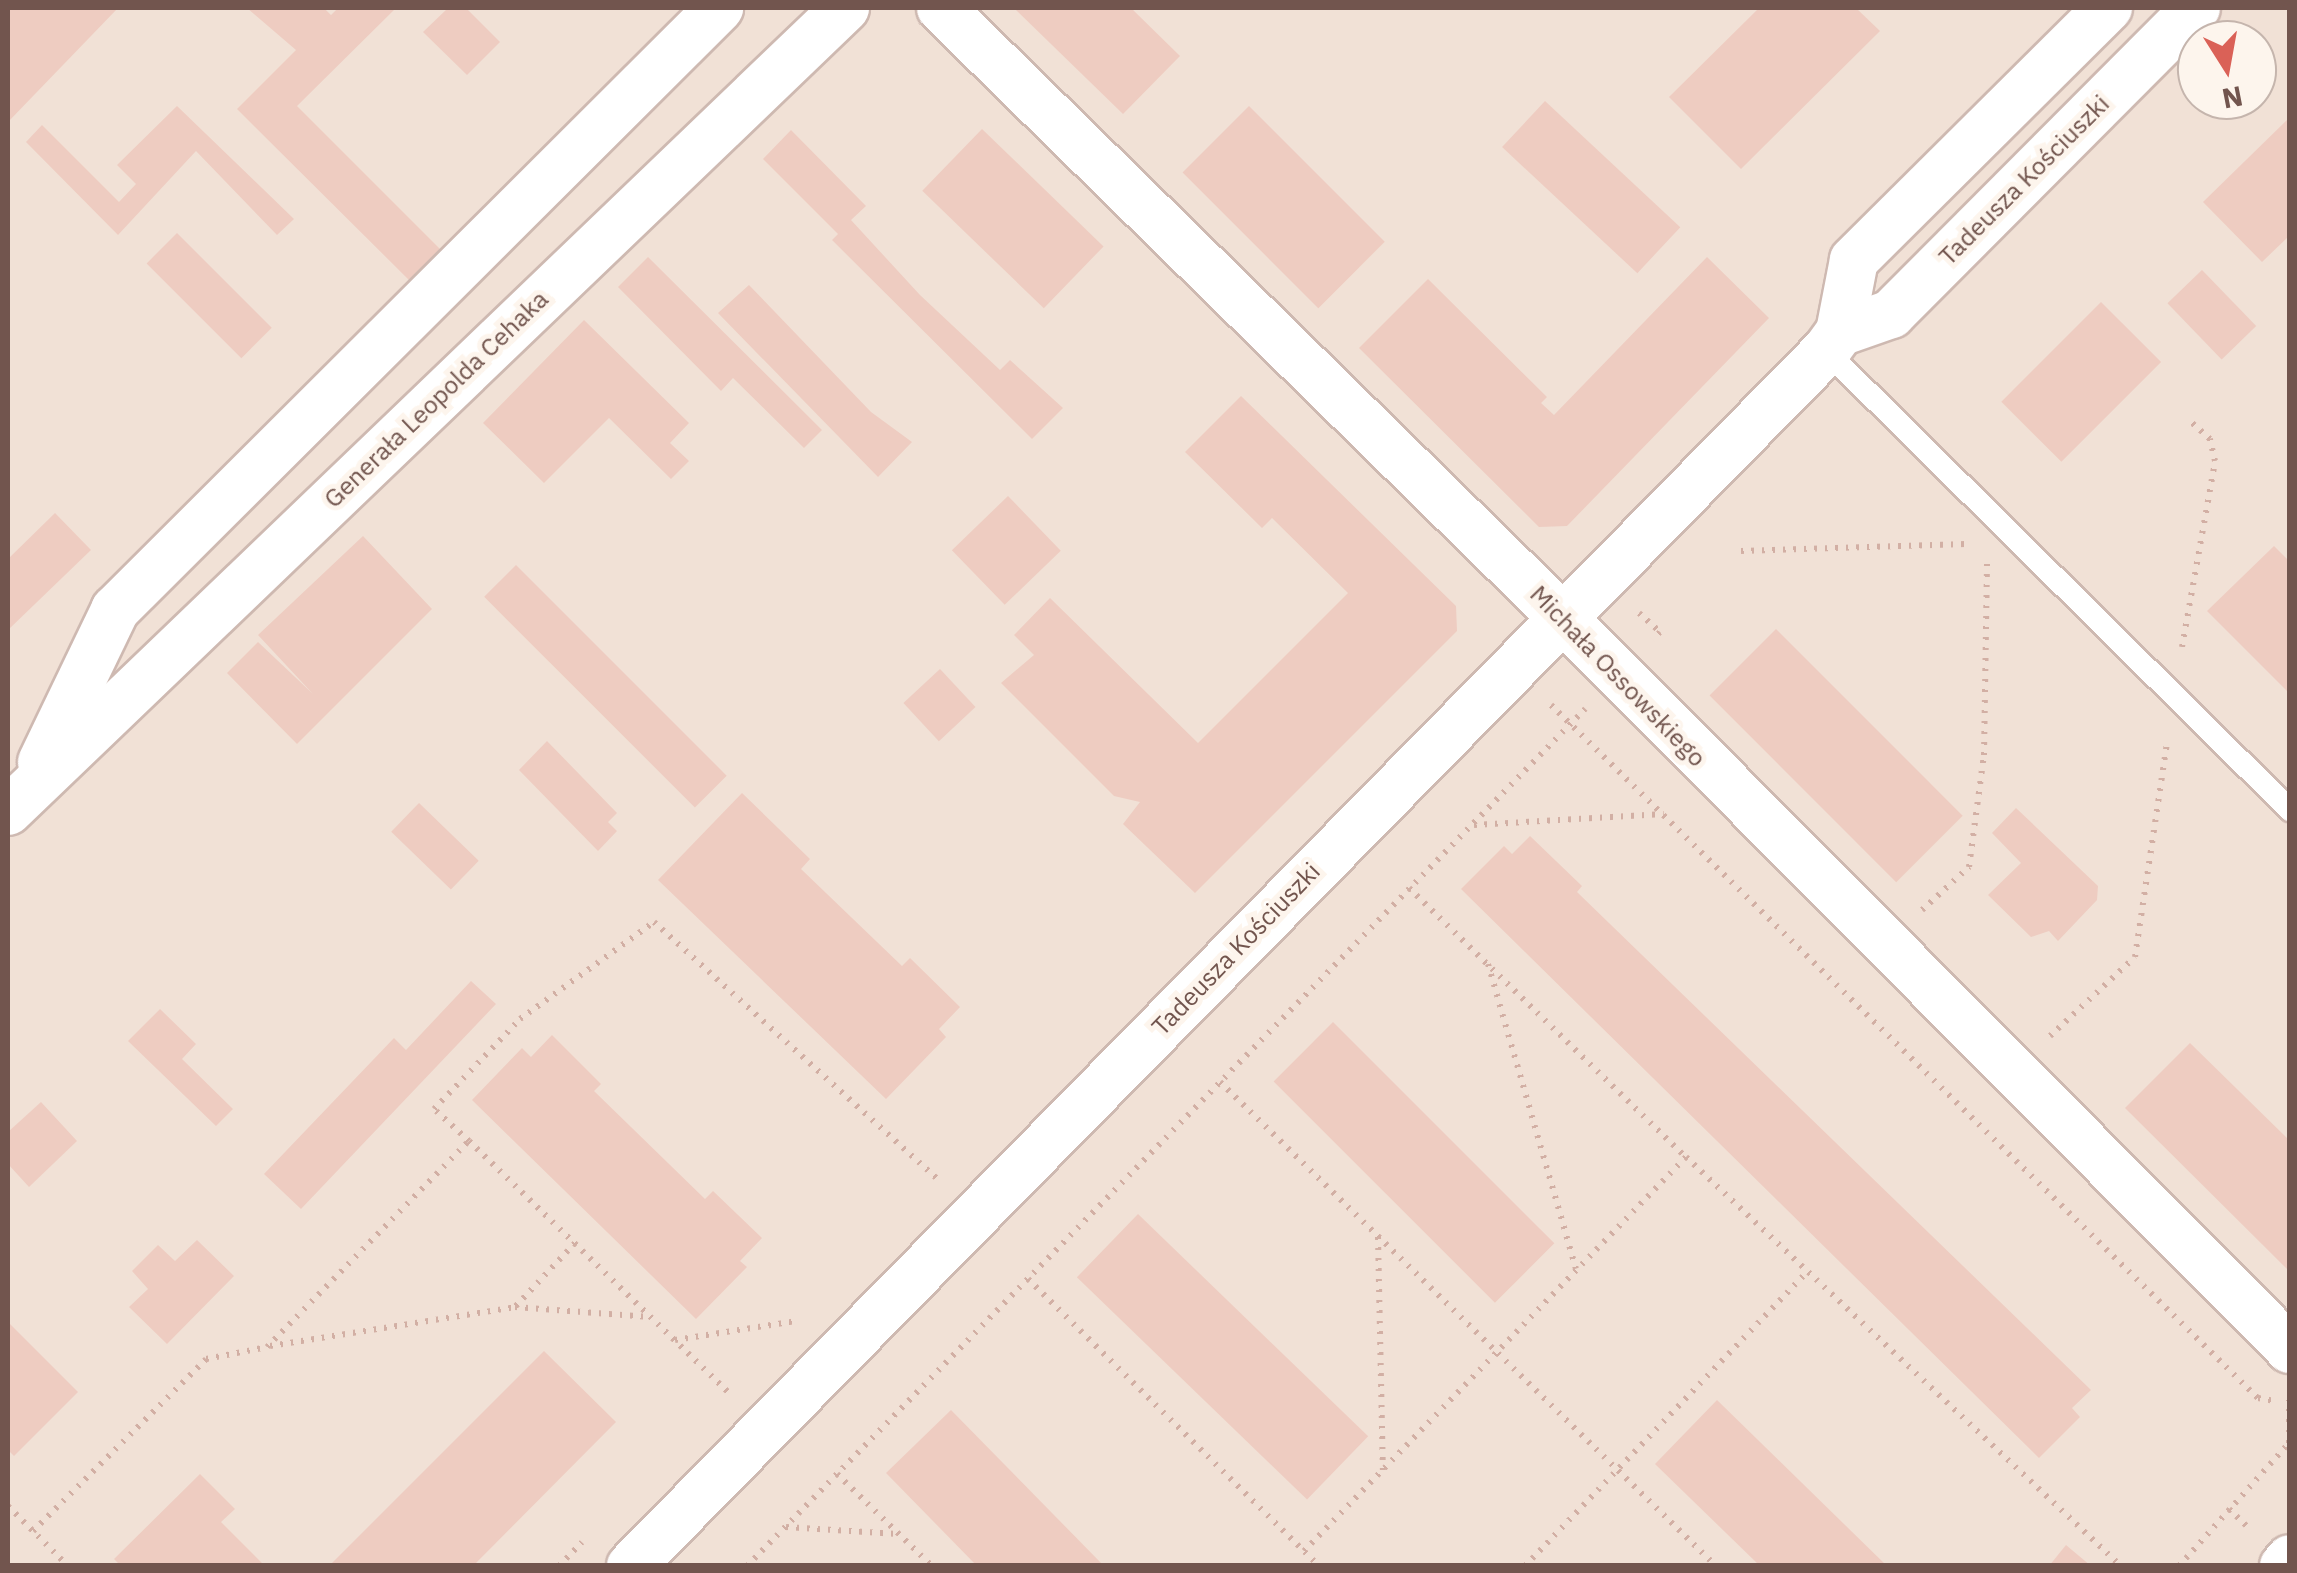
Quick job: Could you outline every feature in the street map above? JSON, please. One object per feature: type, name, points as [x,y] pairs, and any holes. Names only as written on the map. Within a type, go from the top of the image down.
[{"type":"street","name":"Generała Leopolda Cehaka","points":[[18,802],[115,610],[719,8]]},
{"type":"street","name":"Generała Leopolda Cehaka","points":[[18,802],[844,8]]},
{"type":"street","name":"Michała Ossowskiego","points":[[941,8],[1563,618],[2008,1075],[2290,1350]]},
{"type":"street","points":[[1833,341],[1854,260],[2108,8]]},
{"type":"street","name":"Tadeusza Kościuszki","points":[[632,1566],[1833,341],[1891,314],[2196,8]]},
{"type":"street","points":[[2284,1566],[2290,1559]]},
{"type":"lane","points":[[1833,341],[2174,697],[2290,810]]},
{"type":"path","points":[[2008,1075],[2135,957],[2215,462],[2210,439],[2190,421]]},
{"type":"path","points":[[1741,551],[1987,544],[1984,755],[1969,867],[1885,945]]},
{"type":"path","points":[[747,1566],[1571,723],[2258,1398],[2286,1403],[2289,1443],[2179,1566]]},
{"type":"path","points":[[1473,825],[1664,814]]},
{"type":"path","points":[[1410,888],[1686,1157],[2121,1566]]},
{"type":"path","points":[[729,1393],[434,1109],[520,1019],[654,922],[941,1182]]},
{"type":"path","points":[[1487,959],[1576,1270]]},
{"type":"path","points":[[1220,1082],[1716,1566]]},
{"type":"path","points":[[267,1347],[470,1141]]},
{"type":"path","points":[[1304,1551],[1499,1355],[1686,1157]]},
{"type":"path","points":[[1378,1236],[1383,1471]]},
{"type":"path","points":[[515,1307],[576,1244]]},
{"type":"path","points":[[1525,1566],[1808,1271]]},
{"type":"path","points":[[1028,1279],[1319,1566]]},
{"type":"path","points":[[33,1531],[206,1359],[515,1307],[650,1317]]},
{"type":"path","points":[[674,1340],[802,1321]]},
{"type":"path","points":[[837,1474],[932,1566]]},
{"type":"path","points":[[8,1506],[68,1566]]},
{"type":"path","points":[[785,1526],[900,1534]]},
{"type":"shaded area","points":[[8,8],[2289,8],[2289,1565],[8,1565]]},
{"type":"building","points":[[8,8],[118,8],[8,122]]},
{"type":"building","points":[[247,8],[324,8],[331,15],[338,8],[396,8],[297,106],[441,250],[410,281],[237,109],[296,50]]},
{"type":"building","points":[[448,8],[466,8],[500,42],[467,75],[423,32]]},
{"type":"building","points":[[1014,8],[1131,8],[1180,56],[1123,114]]},
{"type":"building","points":[[1759,8],[1856,8],[1880,31],[1741,169],[1669,97]]},
{"type":"building","points":[[1545,101],[1680,227],[1637,273],[1502,147]]},
{"type":"building","points":[[177,106],[294,219],[277,235],[196,151],[118,235],[26,142],[42,125],[119,202],[136,184],[117,165]]},
{"type":"building","points":[[1249,106],[1385,242],[1318,308],[1183,172]]},
{"type":"building","points":[[2290,117],[2290,235],[2262,262],[2203,202]]},
{"type":"building","points":[[982,129],[1104,246],[1044,308],[922,191]]},
{"type":"building","points":[[791,130],[866,206],[851,220],[920,295],[1000,370],[1010,360],[1063,408],[1032,439],[832,240],[838,234],[763,159]]},
{"type":"building","points":[[177,233],[272,328],[241,358],[147,263]]},
{"type":"building","points":[[648,257],[822,430],[804,448],[733,378],[721,391],[618,287]]},
{"type":"building","points":[[1707,257],[1769,318],[1567,526],[1539,527],[1359,348],[1428,279],[1547,397],[1541,403],[1554,415]]},
{"type":"building","points":[[2202,270],[2256,326],[2222,359],[2167,303]]},
{"type":"building","points":[[749,285],[871,412],[912,442],[878,477],[718,313]]},
{"type":"building","points":[[2101,302],[2161,362],[2061,462],[2001,402]]},
{"type":"building","points":[[584,320],[689,423],[670,443],[689,461],[671,479],[609,418],[544,483],[483,423]]},
{"type":"building","points":[[1241,396],[1456,606],[1457,631],[1195,893],[1123,824],[1140,802],[1114,796],[1001,683],[1034,655],[1014,635],[1050,598],[1198,743],[1348,593],[1272,518],[1262,528],[1185,452]]},
{"type":"building","points":[[1008,496],[1061,551],[1005,605],[952,550]]},
{"type":"building","points":[[55,513],[91,550],[8,630],[8,559]]},
{"type":"building","points":[[363,536],[432,609],[297,744],[227,673],[258,642],[313,694],[258,635]]},
{"type":"building","points":[[2274,546],[2290,562],[2290,694],[2207,611]]},
{"type":"building","points":[[516,565],[727,776],[695,808],[484,597]]},
{"type":"building","points":[[1776,629],[1963,816],[1896,882],[1710,695]]},
{"type":"building","points":[[940,669],[975,707],[939,741],[903,703]]},
{"type":"building","points":[[547,741],[617,813],[608,822],[617,831],[598,851],[519,770]]},
{"type":"building","points":[[742,793],[810,859],[801,869],[902,966],[910,958],[960,1007],[939,1029],[946,1037],[886,1099],[658,880]]},
{"type":"building","points":[[419,803],[479,861],[451,889],[391,832]]},
{"type":"building","points":[[2016,808],[2098,886],[2097,900],[2058,941],[2049,931],[2031,937],[1988,895],[2021,863],[1992,833]]},
{"type":"building","points":[[1530,836],[1582,886],[1577,892],[2091,1390],[2072,1408],[2080,1417],[2039,1458],[1461,889],[1504,846],[1512,854]]},
{"type":"building","points":[[471,981],[496,1004],[301,1209],[264,1174],[394,1038],[406,1050]]},
{"type":"building","points":[[160,1009],[196,1044],[182,1059],[233,1109],[216,1126],[128,1041]]},
{"type":"building","points":[[1333,1022],[1554,1243],[1495,1303],[1274,1081]]},
{"type":"building","points":[[552,1035],[601,1084],[594,1091],[705,1199],[713,1191],[762,1238],[740,1261],[747,1267],[696,1319],[472,1100],[522,1048],[531,1057]]},
{"type":"building","points":[[2190,1043],[2290,1141],[2290,1272],[2125,1108]]},
{"type":"building","points":[[41,1102],[77,1141],[29,1187],[8,1164],[8,1132]]},
{"type":"building","points":[[1138,1214],[1368,1436],[1307,1500],[1077,1277]]},
{"type":"building","points":[[197,1240],[234,1276],[167,1344],[129,1307],[148,1289],[132,1271],[158,1245],[175,1261]]},
{"type":"building","points":[[8,1322],[78,1392],[14,1456],[8,1450]]},
{"type":"building","points":[[544,1351],[616,1422],[473,1566],[329,1566]]},
{"type":"building","points":[[1717,1400],[1887,1566],[1760,1566],[1655,1464]]},
{"type":"building","points":[[951,1410],[1104,1566],[977,1566],[886,1473]]},
{"type":"building","points":[[200,1474],[235,1509],[221,1522],[265,1566],[121,1566],[114,1559]]},
{"type":"building","points":[[2066,1545],[2091,1566],[2049,1566]]}]
